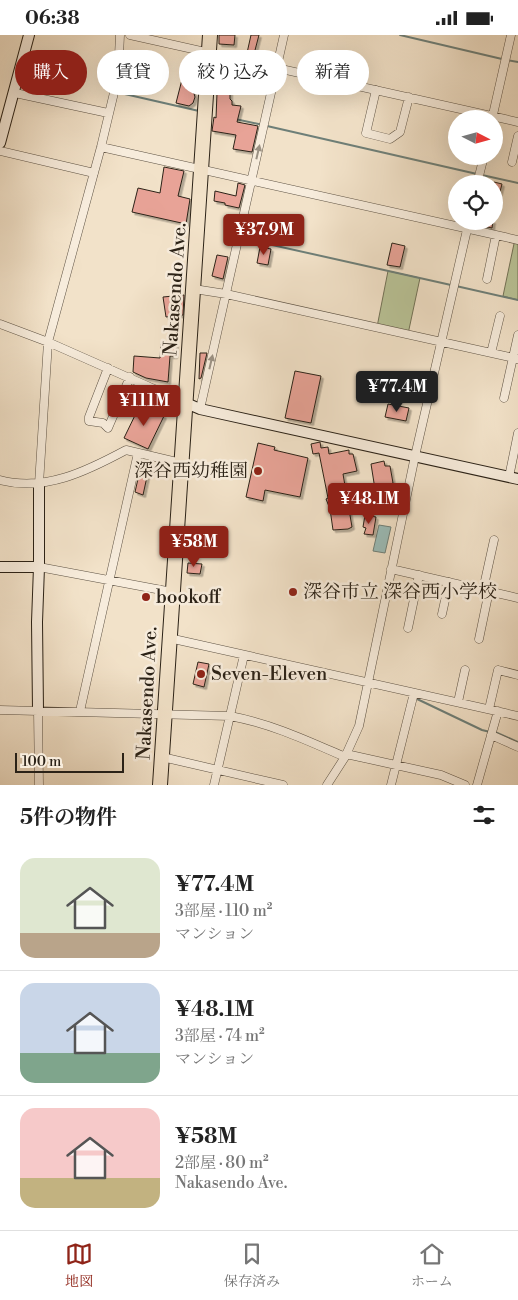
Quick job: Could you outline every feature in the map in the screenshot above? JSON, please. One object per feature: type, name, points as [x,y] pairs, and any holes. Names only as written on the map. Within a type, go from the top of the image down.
[{"type":"highway","name":"Nakasendo Ave.","points":[[209,50],[210,35]]},
{"type":"highway","name":"Nakasendo Ave.","points":[[160,785],[206,95]]},
{"type":"street","points":[[0,143],[29,35]]},
{"type":"street","points":[[39,785],[37,622],[39,484],[48,342],[101,147],[118,76],[120,35]]},
{"type":"street","points":[[130,35],[196,50]]},
{"type":"street","points":[[281,50],[284,35]]},
{"type":"street","points":[[494,110],[510,35]]},
{"type":"street","points":[[287,70],[463,110]]},
{"type":"street","points":[[376,90],[366,133],[390,139],[400,132],[408,97]]},
{"type":"street","points":[[14,93],[108,113]]},
{"type":"street","points":[[200,409],[271,95]]},
{"type":"street","points":[[503,119],[518,122]]},
{"type":"street","points":[[512,162],[518,136]]},
{"type":"street","points":[[101,147],[252,181],[448,221]]},
{"type":"street","points":[[0,151],[94,173]]},
{"type":"street","points":[[327,785],[346,756],[359,726],[415,456],[467,230]]},
{"type":"street","points":[[482,230],[518,240]]},
{"type":"street","points":[[487,279],[496,235]]},
{"type":"street","points":[[194,289],[226,294],[515,359]]},
{"type":"street","points":[[491,353],[500,316]]},
{"type":"street","points":[[0,323],[130,377],[200,409],[514,478],[518,433]]},
{"type":"street","points":[[504,398],[515,359],[518,335]]},
{"type":"street","points":[[108,368],[89,421],[103,423],[108,427],[130,377]]},
{"type":"street","points":[[0,480],[39,484],[54,481],[102,463],[126,450],[181,463]]},
{"type":"street","points":[[80,711],[138,453]]},
{"type":"street","points":[[479,639],[494,540]]},
{"type":"street","points":[[0,567],[39,567],[111,579],[172,592]]},
{"type":"street","points":[[391,569],[518,598]]},
{"type":"street","points":[[408,628],[419,575]]},
{"type":"street","points":[[442,614],[449,582]]},
{"type":"street","points":[[169,638],[518,716]]},
{"type":"street","points":[[214,785],[244,655]]},
{"type":"street","points":[[458,702],[465,671]]},
{"type":"street","points":[[489,709],[498,671],[518,675]]},
{"type":"street","points":[[391,785],[414,693]]},
{"type":"street","points":[[0,709],[230,716],[279,728],[346,756],[441,775],[465,785]]},
{"type":"street","points":[[477,785],[498,711]]},
{"type":"street","points":[[491,735],[518,747]]},
{"type":"street","points":[[162,757],[283,785]]},
{"type":"green space","points":[[515,239],[518,240],[518,300],[503,296]]},
{"type":"green space","points":[[388,271],[420,278],[408,334],[377,327]]},
{"type":"water","points":[[379,525],[391,527],[385,553],[373,551]]},
{"type":"building","points":[[219,35],[235,35],[234,45],[219,44]]},
{"type":"building","points":[[251,35],[259,35],[255,50],[248,50]]},
{"type":"building","points":[[179,91],[179,95],[194,95],[193,103],[189,106],[176,103]]},
{"type":"building","points":[[217,95],[230,95],[232,105],[241,106],[237,122],[258,126],[252,152],[233,149],[236,135],[212,131],[214,117],[216,118]]},
{"type":"building","points":[[164,167],[184,171],[178,196],[190,199],[186,224],[132,212],[138,188],[160,193]]},
{"type":"building","points":[[238,183],[245,185],[239,208],[214,201],[215,191],[236,196]]},
{"type":"building","points":[[392,243],[405,246],[400,267],[387,265]]},
{"type":"building","points":[[260,247],[271,249],[268,265],[257,263]]},
{"type":"building","points":[[217,255],[228,257],[223,279],[212,276]]},
{"type":"building","points":[[184,295],[183,315],[166,317],[163,297]]},
{"type":"building","points":[[161,344],[176,344],[175,356],[170,356],[168,382],[146,378],[133,372],[134,356],[160,358]]},
{"type":"building","points":[[200,353],[207,353],[201,378],[199,379]]},
{"type":"building","points":[[295,371],[321,376],[311,423],[285,418]]},
{"type":"building","points":[[388,404],[409,408],[406,421],[385,417]]},
{"type":"building","points":[[140,405],[164,416],[148,449],[124,438]]},
{"type":"building","points":[[320,442],[321,448],[328,447],[329,454],[349,450],[349,454],[353,454],[357,471],[343,474],[352,527],[348,529],[333,530],[319,453],[313,454],[311,444]]},
{"type":"building","points":[[258,443],[275,447],[274,450],[308,458],[300,497],[265,490],[263,501],[246,497]]},
{"type":"building","points":[[384,461],[385,466],[390,466],[393,483],[388,485],[391,505],[378,508],[371,464]]},
{"type":"building","points":[[140,470],[148,472],[143,495],[135,492]]},
{"type":"building","points":[[365,515],[376,517],[373,535],[364,534],[366,528],[363,527]]},
{"type":"building","points":[[188,563],[202,564],[200,574],[187,573]]},
{"type":"building","name":"Seven-Eleven","points":[[198,662],[209,664],[204,687],[193,684]]},
{"type":"waterway","points":[[400,35],[502,59]]},
{"type":"waterway","points":[[507,60],[518,62]]},
{"type":"waterway","points":[[129,95],[199,111]]},
{"type":"waterway","points":[[235,119],[263,125]]},
{"type":"waterway","points":[[267,126],[477,174]]},
{"type":"waterway","points":[[503,180],[518,183]]},
{"type":"waterway","points":[[241,238],[451,285]]},
{"type":"waterway","points":[[456,286],[518,300]]},
{"type":"waterway","points":[[415,698],[490,732]]},
{"type":"waterway","points":[[495,732],[518,742]]},
{"type":"place","name":"深谷西幼稚園","points":[[258,471]]},
{"type":"place","name":"深谷市立 深谷西小学校","points":[[293,592]]},
{"type":"place","name":"bookoff","points":[[146,597]]},
{"type":"place","name":"Seven-Eleven","points":[[201,674]]}]
